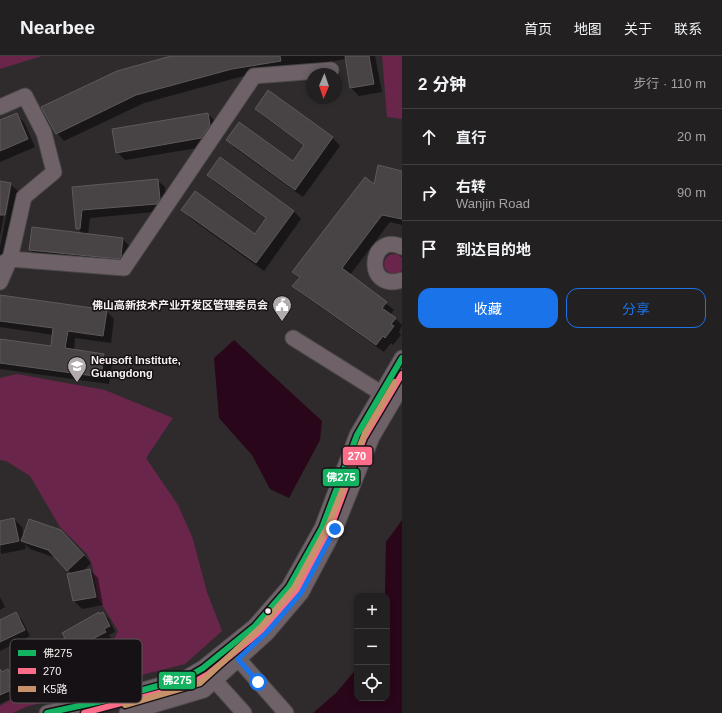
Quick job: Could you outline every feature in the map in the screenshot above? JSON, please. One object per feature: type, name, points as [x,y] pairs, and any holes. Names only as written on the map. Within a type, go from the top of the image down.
[{"type":"street","points":[[5,262],[124,268],[254,76],[306,72]]},
{"type":"street","points":[[0,107],[25,96],[44,133],[54,172],[24,197],[0,282]]},
{"type":"street","points":[[402,246],[393,244],[381,248],[377,253],[374,265],[379,276],[384,280],[396,282],[402,280]]},
{"type":"street","points":[[294,338],[380,393]]},
{"type":"street","points":[[142,690],[186,678],[204,668],[255,626],[289,587],[322,528],[357,435],[380,393],[402,358]]},
{"type":"street","points":[[127,713],[193,695],[204,690],[216,681],[267,632],[301,593],[335,529],[372,436],[402,386]]},
{"type":"street","points":[[228,648],[286,713]]},
{"type":"street","points":[[204,668],[244,713]]},
{"type":"street","points":[[47,713],[93,703]]},
{"type":"shaded area","points":[[0,56],[42,56],[0,69]]},
{"type":"shaded area","points":[[382,56],[402,56],[402,119],[387,117]]},
{"type":"shaded area","points":[[394,254],[401,257],[404,264],[401,271],[394,274],[387,271],[384,264],[387,257]]},
{"type":"shaded area","points":[[234,340],[322,421],[320,440],[289,498],[270,489],[252,455],[219,418],[214,358]]},
{"type":"shaded area","points":[[17,374],[105,390],[173,418],[146,458],[178,505],[193,539],[207,592],[222,631],[185,664],[142,675],[142,639],[114,639],[118,631],[98,598],[92,565],[87,554],[60,527],[30,476],[6,461],[0,460],[0,378]]},
{"type":"shaded area","points":[[402,520],[402,713],[313,713],[336,693],[354,672],[354,701],[390,701],[390,593],[385,593],[386,542]]},
{"type":"shaded area","points":[[10,701],[10,703],[40,703],[13,713],[0,713],[0,706]]},
{"type":"building","points":[[171,56],[280,56],[281,61],[232,69],[136,95],[56,134],[41,107],[117,71]]},
{"type":"building","points":[[345,56],[369,56],[374,84],[350,88]]},
{"type":"building","points":[[268,90],[333,137],[295,190],[226,140],[239,122],[293,161],[304,145],[255,109]]},
{"type":"building","points":[[17,113],[28,139],[0,151],[0,120]]},
{"type":"building","points":[[208,113],[210,125],[201,138],[116,153],[112,129]]},
{"type":"building","points":[[220,157],[294,211],[256,263],[181,210],[195,191],[255,234],[266,218],[207,175]]},
{"type":"building","points":[[378,165],[402,171],[402,219],[382,215],[342,268],[387,302],[382,308],[396,318],[391,324],[394,326],[385,338],[383,336],[376,345],[292,286],[300,277],[292,272],[365,177],[374,184]]},
{"type":"building","points":[[158,179],[160,199],[157,204],[82,210],[80,229],[76,229],[72,187]]},
{"type":"building","points":[[0,181],[11,183],[5,215],[0,215]]},
{"type":"building","points":[[32,227],[123,238],[121,256],[119,259],[29,250]]},
{"type":"building","points":[[0,295],[107,310],[103,336],[68,331],[65,348],[104,354],[101,377],[0,363],[0,339],[51,346],[53,328],[0,321]]},
{"type":"building","points":[[14,518],[19,541],[0,545],[0,521]]},
{"type":"building","points":[[29,519],[61,530],[84,555],[67,571],[48,550],[21,541]]},
{"type":"building","points":[[90,569],[96,597],[73,601],[67,574]]},
{"type":"building","points":[[16,612],[25,630],[0,642],[0,620]]},
{"type":"building","points":[[99,612],[99,614],[103,612],[110,626],[104,629],[106,632],[92,639],[63,639],[65,638],[62,633]]},
{"type":"building","points":[[0,669],[2,672],[8,669],[10,673],[10,690],[0,695]]},
{"type":"transit line","name":"佛275","points":[[142,690],[186,678],[203,668],[255,626],[289,587],[322,528],[357,435],[402,358]]},
{"type":"transit line","name":"270","points":[[142,698],[189,685],[208,674],[261,631],[296,592],[329,532],[364,438],[402,374]]},
{"type":"transit line","name":"K5路","points":[[142,700],[200,683],[261,627],[294,588],[328,526],[365,433],[395,382]]},
{"type":"transit line","name":"佛275","points":[[47,713],[93,703]]},
{"type":"transit line","name":"270","points":[[84,713],[122,703]]},
{"type":"transit line","name":"K5路","points":[[125,705],[132,703]]},
{"type":"place","name":"佛山高新技术产业开发区管理委员会","points":[[282,322]]},
{"type":"place","name":"Neusoft Institute, Guangdong","points":[[77,383]]},
{"type":"route","points":[[258,682],[238,659],[267,632],[301,593],[335,529]]}]
